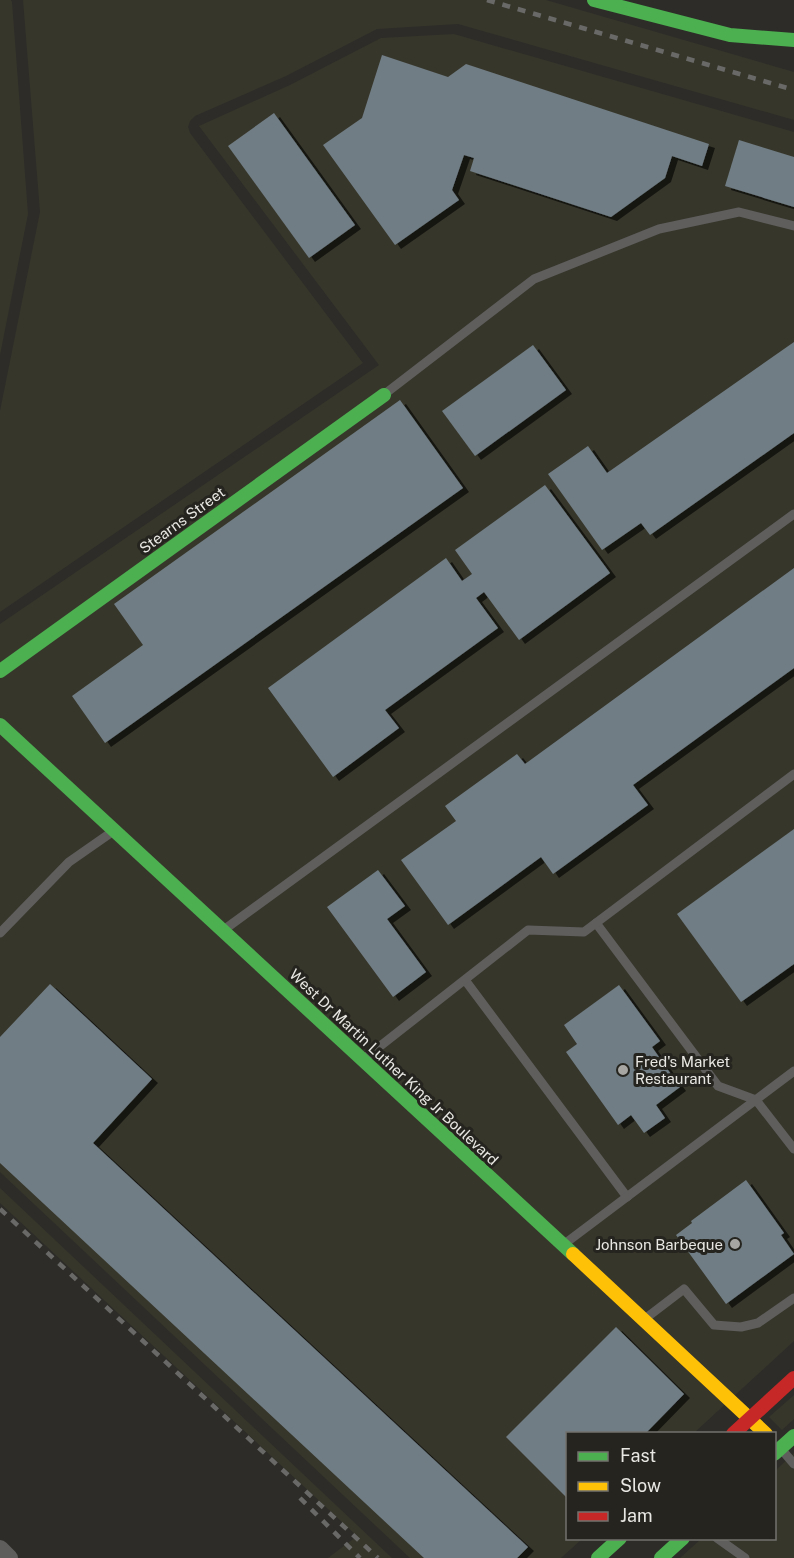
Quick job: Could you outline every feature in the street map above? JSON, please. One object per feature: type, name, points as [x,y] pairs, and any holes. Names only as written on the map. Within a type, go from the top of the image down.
[{"type":"street","points":[[594,0],[730,34],[794,40]]},
{"type":"street","name":"Stearns Street","points":[[0,671],[384,395]]},
{"type":"street","name":"West Dr Martin Luther King Jr Boulevard","points":[[0,725],[764,1432]]},
{"type":"street","points":[[736,1432],[794,1378]]},
{"type":"street","points":[[776,1448],[794,1436]]},
{"type":"street","points":[[598,1558],[619,1540]]},
{"type":"street","points":[[664,1557],[682,1540]]},
{"type":"street","points":[[0,1549],[9,1558]]},
{"type":"lane","points":[[384,395],[534,279],[659,229],[739,212],[794,226]]},
{"type":"lane","points":[[223,931],[794,514]]},
{"type":"lane","points":[[363,1060],[528,930],[584,932],[794,774]]},
{"type":"lane","points":[[0,933],[69,862],[114,830]]},
{"type":"lane","points":[[596,923],[718,1086],[756,1100],[794,1149]]},
{"type":"lane","points":[[465,980],[627,1197]]},
{"type":"lane","points":[[563,1245],[794,1071]]},
{"type":"lane","points":[[644,1320],[684,1289],[714,1325],[741,1327],[759,1323],[794,1298]]},
{"type":"lane","points":[[776,1448],[794,1464]]},
{"type":"lane","points":[[718,1540],[745,1558]]},
{"type":"shaded area","points":[[0,0],[11,0],[12,2],[28,214],[0,355]]},
{"type":"shaded area","points":[[23,0],[546,0],[794,72],[794,120],[458,24],[377,29],[286,76],[195,116],[188,127],[190,133],[363,363],[0,612],[0,411],[40,212]]},
{"type":"shaded area","points":[[454,34],[794,132],[794,1341],[695,1432],[566,1432],[566,1540],[581,1540],[561,1558],[410,1558],[0,1172],[0,624],[379,365],[199,126],[290,85],[381,38]]},
{"type":"shaded area","points":[[0,1188],[392,1558],[328,1558],[357,1536],[0,1203]]},
{"type":"shaded area","points":[[794,1395],[794,1419],[782,1430],[769,1417]]},
{"type":"shaded area","points":[[794,1453],[794,1558],[680,1558],[700,1540],[776,1540],[776,1470]]},
{"type":"building","points":[[382,55],[448,77],[466,64],[709,144],[702,166],[672,156],[665,178],[611,217],[470,171],[474,158],[464,155],[452,190],[459,200],[395,245],[323,145],[362,118]]},
{"type":"building","points":[[274,113],[355,225],[309,258],[228,146]]},
{"type":"building","points":[[739,140],[794,157],[794,207],[725,186]]},
{"type":"building","points":[[794,342],[794,433],[650,535],[641,523],[602,550],[548,474],[588,446],[607,473]]},
{"type":"building","points":[[533,345],[566,390],[475,456],[442,411]]},
{"type":"building","points":[[400,400],[463,488],[105,743],[72,696],[143,645],[114,604]]},
{"type":"building","points":[[545,485],[610,573],[519,640],[484,592],[476,598],[498,628],[385,710],[399,728],[333,777],[268,688],[446,558],[462,581],[472,574],[455,550]]},
{"type":"building","points":[[794,568],[794,668],[633,785],[648,805],[553,874],[541,857],[448,925],[401,860],[456,821],[445,806],[517,754],[525,764]]},
{"type":"building","points":[[794,829],[794,964],[741,1002],[677,914]]},
{"type":"building","points":[[378,870],[405,906],[387,919],[426,972],[393,997],[327,907]]},
{"type":"building","points":[[50,984],[152,1079],[93,1143],[528,1547],[517,1558],[424,1558],[0,1163],[0,1037]]},
{"type":"building","name":"Fred's Market Restaurant","points":[[619,985],[660,1041],[652,1047],[680,1087],[656,1105],[665,1118],[644,1133],[631,1115],[618,1125],[566,1052],[577,1044],[564,1025]]},
{"type":"building","name":"Johnson Barbeque","points":[[746,1180],[784,1233],[781,1235],[794,1254],[726,1304],[676,1235]]},
{"type":"building","points":[[616,1327],[684,1394],[647,1432],[566,1432],[566,1497],[506,1437]]},
{"type":"railway","points":[[487,0],[794,90]]},
{"type":"railway","points":[[0,1209],[378,1558]]},
{"type":"railway","points":[[300,1498],[360,1558]]},
{"type":"traffic: fast","points":[[594,0],[730,35],[794,40]]},
{"type":"traffic: fast","points":[[0,671],[384,395]]},
{"type":"traffic: fast","points":[[0,725],[573,1254]]},
{"type":"traffic: fast","points":[[776,1452],[794,1436]]},
{"type":"traffic: fast","points":[[598,1558],[618,1540]]},
{"type":"traffic: fast","points":[[661,1558],[681,1540]]},
{"type":"traffic: slow","points":[[573,1254],[764,1432]]},
{"type":"traffic: jam","points":[[735,1432],[794,1378]]},
{"type":"place","name":"Fred's Market Restaurant","points":[[623,1070]]},
{"type":"place","name":"Johnson Barbeque","points":[[735,1244]]}]
